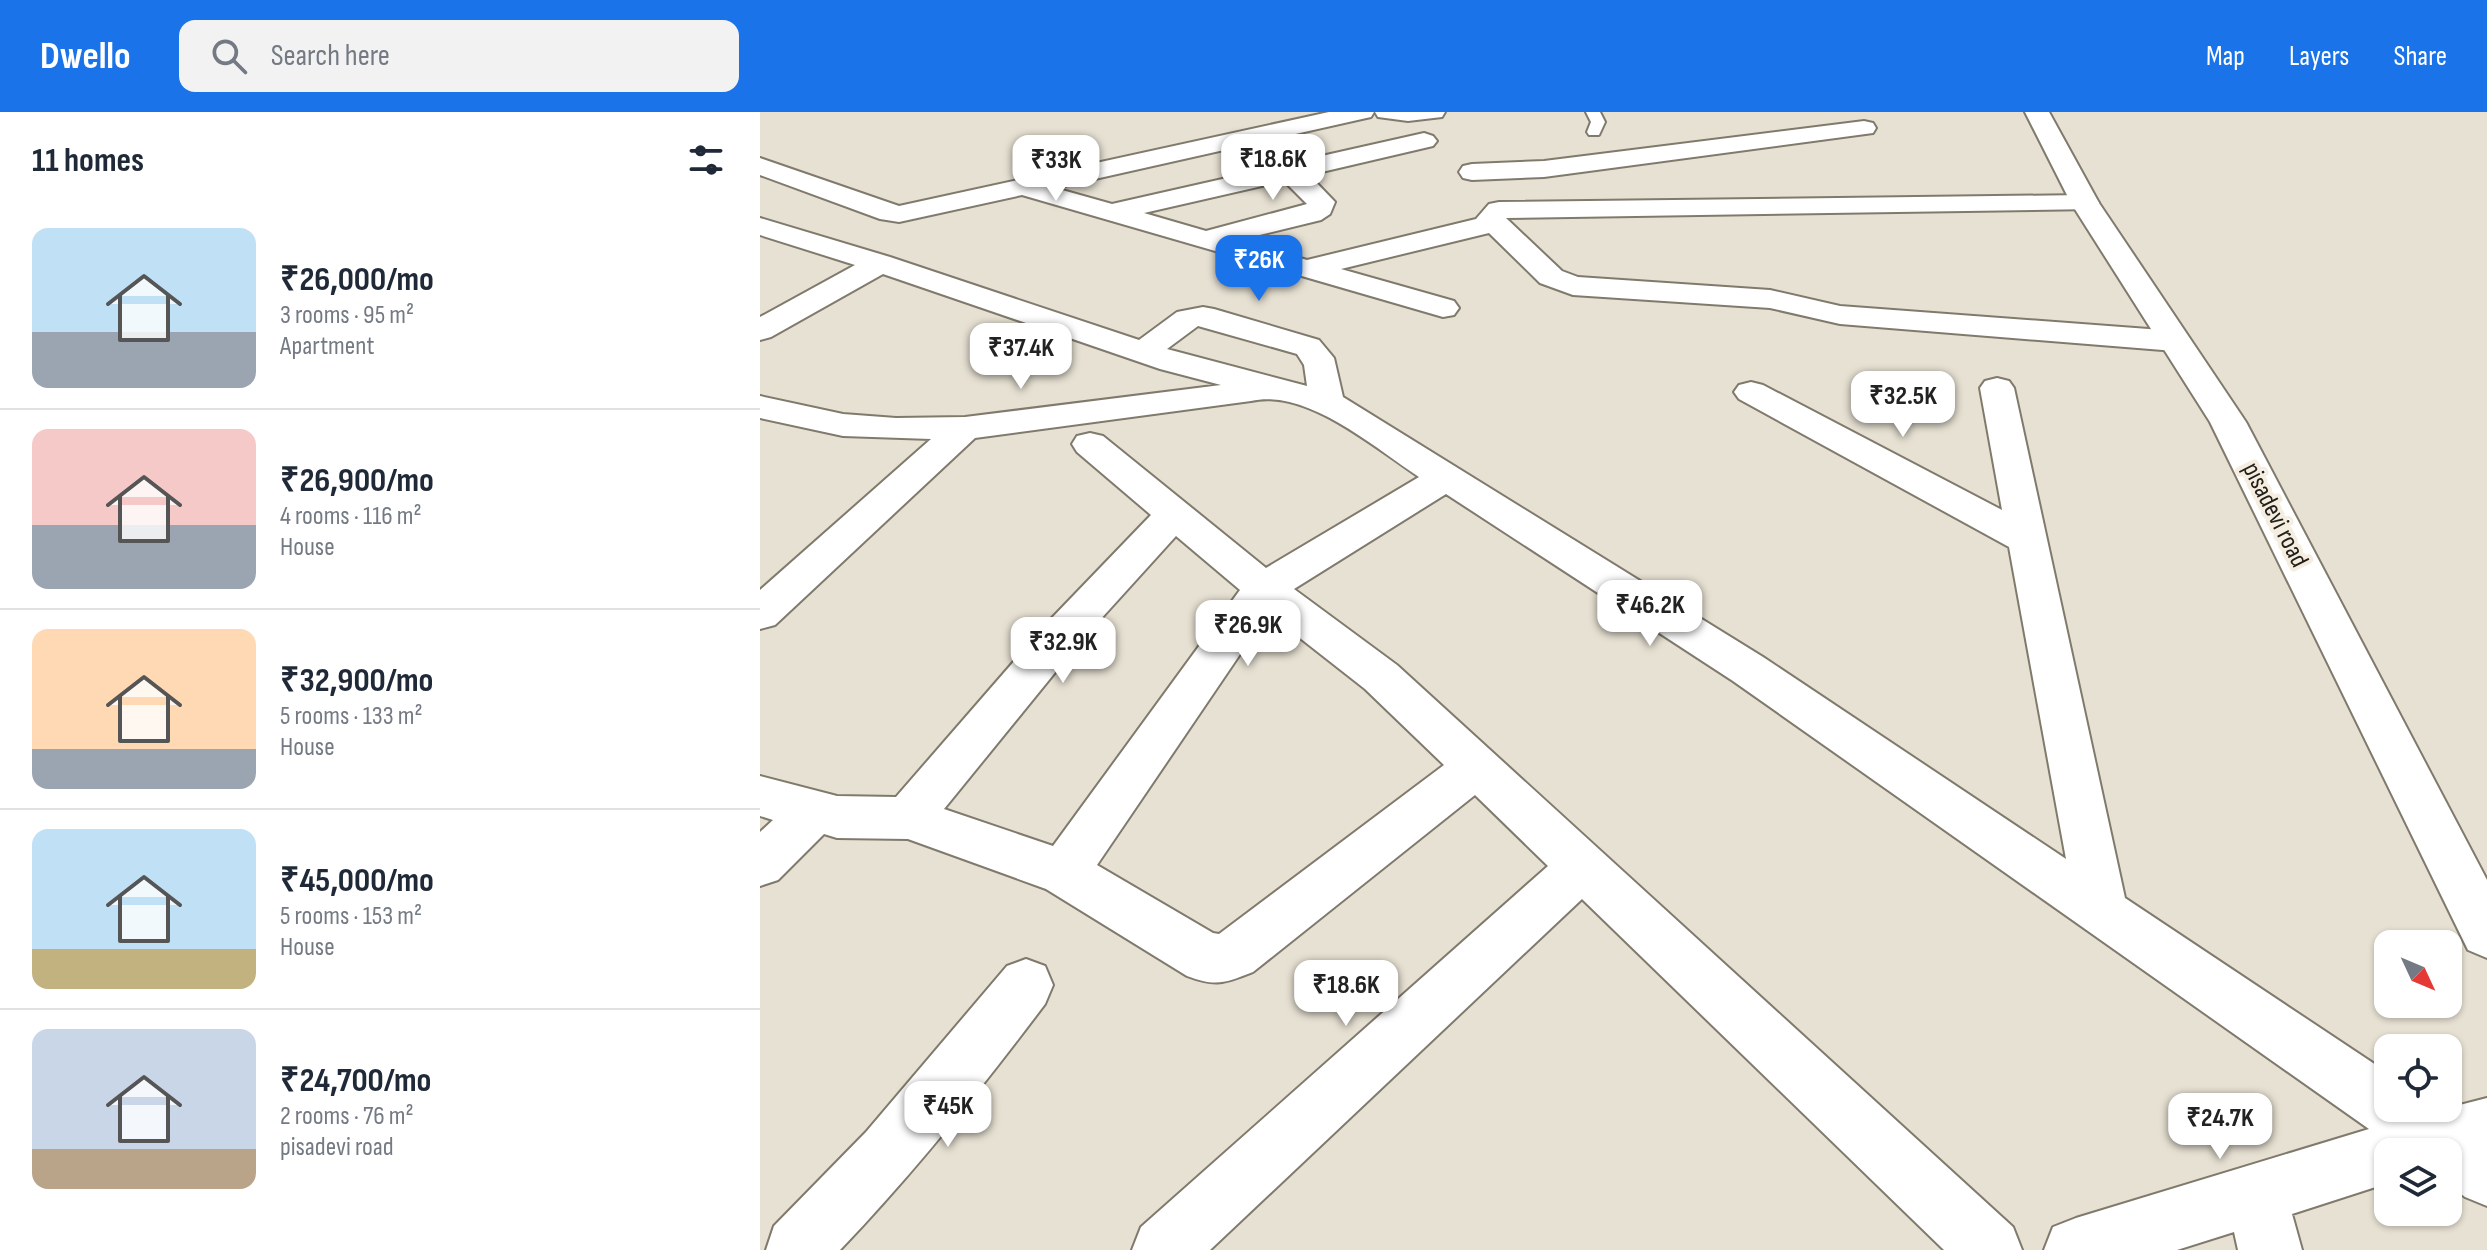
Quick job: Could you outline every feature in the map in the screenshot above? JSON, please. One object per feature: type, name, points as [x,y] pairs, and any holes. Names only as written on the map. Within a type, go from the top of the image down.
[{"type":"street","points":[[760,166],[890,213],[909,213],[1253,135],[1318,116],[1362,112]]},
{"type":"street","points":[[1387,112],[1433,112]]},
{"type":"street","name":"pisadevi road","points":[[2037,112],[2085,203],[2228,422],[2487,933]]},
{"type":"street","points":[[1472,172],[1544,169],[1864,128]]},
{"type":"street","points":[[1205,239],[1317,211],[1321,202],[1253,135]]},
{"type":"street","points":[[1111,212],[1424,141]]},
{"type":"street","points":[[1710,149],[1713,208]]},
{"type":"street","points":[[1020,186],[1443,308]]},
{"type":"street","points":[[2085,203],[1499,210],[1490,215],[1551,277],[1573,286],[1770,299],[1840,315],[2175,341]]},
{"type":"street","points":[[1307,269],[1495,223]]},
{"type":"street","points":[[760,226],[1143,352],[1328,402],[1748,669],[2102,911],[2417,1138]]},
{"type":"street","points":[[760,330],[880,263]]},
{"type":"street","points":[[1143,352],[1188,319],[1203,316],[1316,352],[1320,358],[1322,388],[1328,402]]},
{"type":"street","points":[[760,407],[843,425],[896,429],[965,428],[1273,388]]},
{"type":"street","points":[[1997,388],[2102,911]]},
{"type":"street","points":[[1751,392],[2028,540]]},
{"type":"street","points":[[760,614],[965,428]]},
{"type":"street","points":[[1090,444],[1264,588],[1381,677],[1990,1250]]},
{"type":"street","points":[[1063,872],[1264,588],[1445,478]]},
{"type":"street","points":[[908,818],[1064,632],[1174,514]]},
{"type":"street","points":[[760,796],[837,817],[908,818],[1063,872],[1206,958],[1219,959],[1234,954],[1477,767]]},
{"type":"street","points":[[760,864],[814,812]]},
{"type":"street","points":[[1164,1250],[1583,866]]},
{"type":"street","points":[[797,1250],[868,1178],[941,1094],[1026,985]]},
{"type":"street","points":[[2462,1162],[2487,1175]]},
{"type":"street","points":[[2076,1250],[2263,1223],[2374,1168]]},
{"type":"lane","points":[[1593,112],[1598,122],[1594,132]]}]
